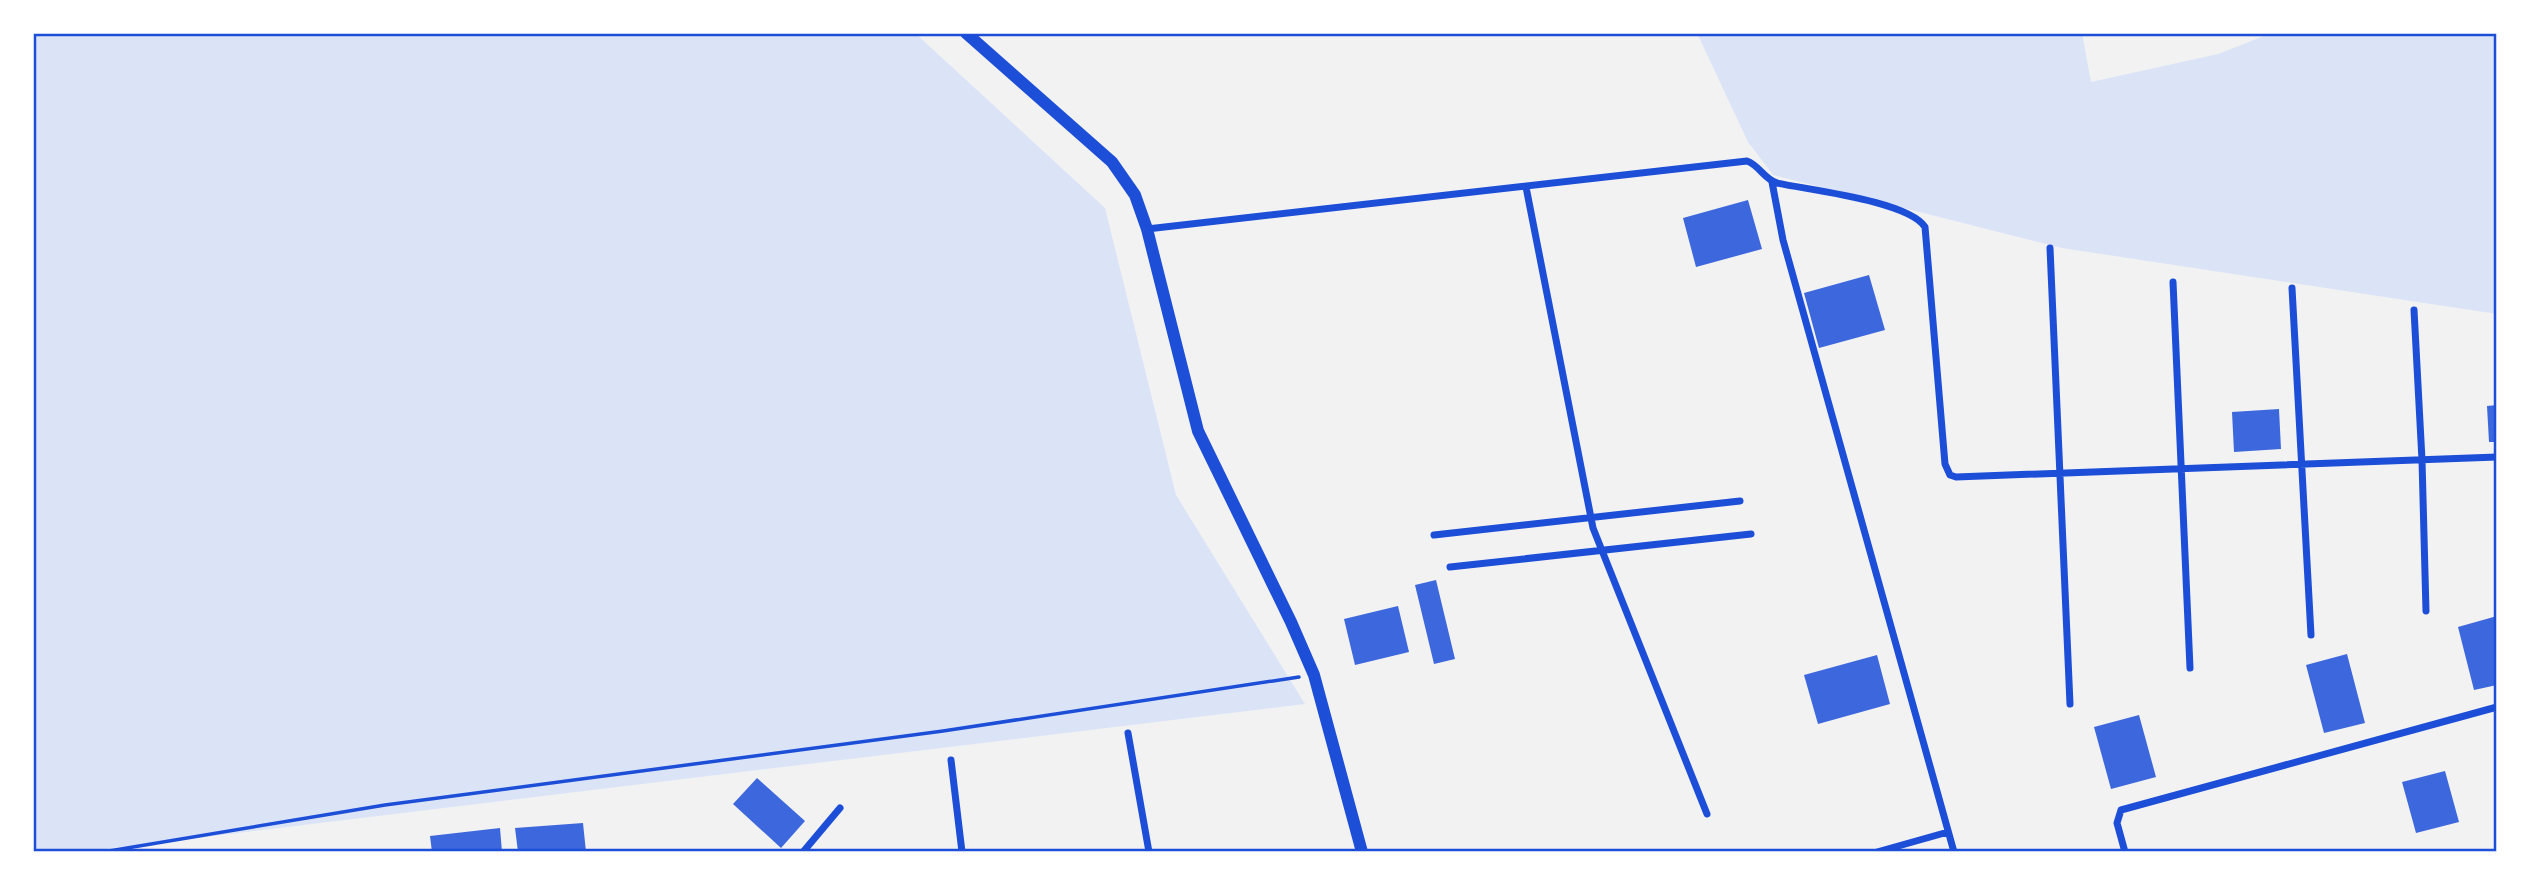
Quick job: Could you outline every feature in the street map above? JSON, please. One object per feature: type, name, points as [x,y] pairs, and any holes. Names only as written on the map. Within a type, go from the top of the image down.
[{"type":"street","points":[[965,33],[1112,162],[1135,195],[1147,229],[1198,431],[1314,675],[1362,852]]},
{"type":"street","points":[[1147,229],[1746,161],[1752,163],[1772,182],[1851,197],[1916,216],[1922,221],[1927,236],[1946,470],[1950,475],[1956,477],[2497,457]]},
{"type":"street","points":[[1772,182],[1783,240],[1954,852]]},
{"type":"street","points":[[1525,187],[1591,517],[1602,551],[1707,814]]},
{"type":"street","points":[[2050,248],[2070,704]]},
{"type":"street","points":[[2173,282],[2190,668]]},
{"type":"street","points":[[2292,288],[2311,635]]},
{"type":"street","points":[[2414,310],[2426,611]]},
{"type":"street","points":[[1434,535],[1740,501]]},
{"type":"street","points":[[1450,568],[1751,534]]},
{"type":"street","points":[[2125,852],[2117,823],[2121,810],[2497,707]]},
{"type":"street","points":[[1128,733],[1149,852]]},
{"type":"street","points":[[951,760],[962,852]]},
{"type":"street","points":[[803,852],[840,808]]},
{"type":"street","points":[[1877,852],[1948,832]]},
{"type":"path","points":[[103,852],[385,805],[943,731],[1314,675]]},
{"type":"shaded area","points":[[33,33],[915,33],[1105,208],[1176,495],[1305,704],[80,852],[33,852]]},
{"type":"shaded area","points":[[1697,33],[2082,33],[2091,82],[2218,54],[2272,33],[2497,33],[2497,314],[2062,248],[1773,175],[1748,142]]},
{"type":"building","points":[[1748,200],[1762,249],[1696,267],[1683,218]]},
{"type":"building","points":[[1869,275],[1885,330],[1819,348],[1804,293]]},
{"type":"building","points":[[2497,405],[2497,442],[2489,442],[2487,406]]},
{"type":"building","points":[[2279,409],[2281,449],[2234,452],[2232,412]]},
{"type":"building","points":[[1436,580],[1455,659],[1434,664],[1415,585]]},
{"type":"building","points":[[1398,606],[1409,652],[1355,665],[1344,619]]},
{"type":"building","points":[[2497,616],[2497,685],[2474,690],[2458,627]]},
{"type":"building","points":[[2347,654],[2365,723],[2324,733],[2306,665]]},
{"type":"building","points":[[1877,655],[1890,704],[1818,724],[1804,675]]},
{"type":"building","points":[[2139,715],[2156,777],[2111,789],[2094,727]]},
{"type":"building","points":[[2445,771],[2459,822],[2416,833],[2402,782]]},
{"type":"building","points":[[757,778],[805,821],[781,848],[733,804]]},
{"type":"building","points":[[583,823],[586,852],[518,852],[515,828]]},
{"type":"building","points":[[500,828],[502,852],[432,852],[430,836]]}]
